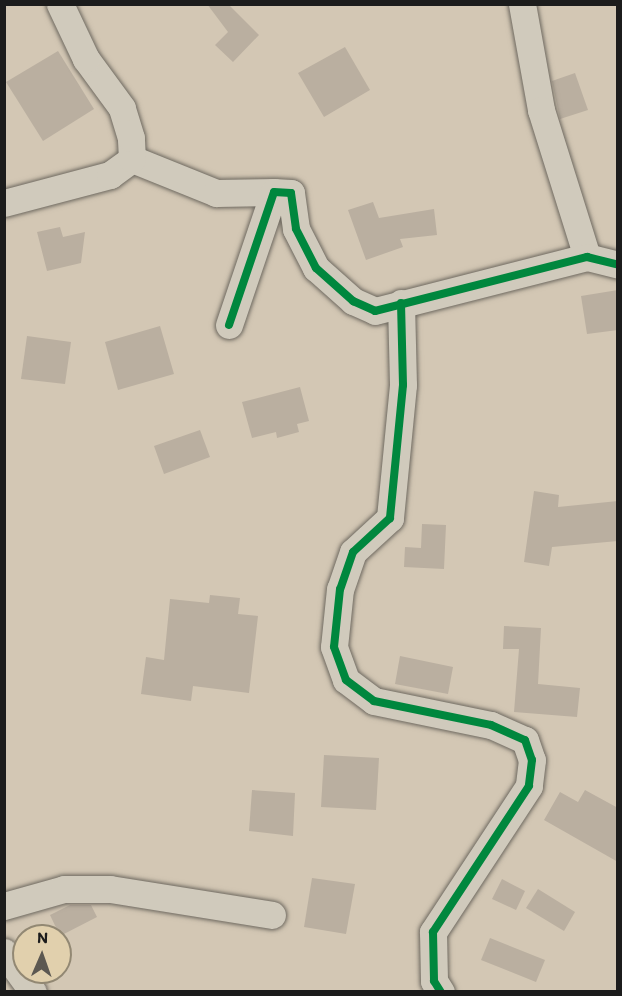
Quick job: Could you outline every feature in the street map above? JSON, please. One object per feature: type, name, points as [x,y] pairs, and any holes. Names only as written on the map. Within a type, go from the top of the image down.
[{"type":"street","points":[[60,4],[86,59],[122,108],[131,138],[132,159]]},
{"type":"street","points":[[522,4],[541,110],[587,257]]},
{"type":"street","points":[[132,159],[216,193],[291,193],[296,229],[316,268],[330,284],[353,301],[375,311],[587,257],[618,266]]},
{"type":"street","points":[[4,203],[110,175],[132,159]]},
{"type":"street","points":[[229,325],[274,192]]},
{"type":"street","points":[[401,303],[403,385],[390,518],[353,552],[340,589],[334,647],[346,680],[374,701],[491,725],[525,740],[532,760],[530,786],[433,932],[434,981],[441,992]]},
{"type":"street","points":[[4,906],[64,889],[110,889],[272,915]]},
{"type":"street","points":[[4,952],[33,992]]},
{"type":"building","points":[[207,4],[228,4],[259,35],[233,62],[215,45],[228,32]]},
{"type":"building","points":[[345,47],[370,90],[324,117],[298,73]]},
{"type":"building","points":[[58,51],[94,109],[43,141],[6,82]]},
{"type":"building","points":[[575,73],[588,110],[560,119],[552,81]]},
{"type":"building","points":[[373,202],[379,218],[434,209],[437,235],[400,239],[403,247],[366,260],[348,210]]},
{"type":"building","points":[[60,227],[63,237],[85,232],[81,263],[47,271],[37,232]]},
{"type":"building","points":[[618,290],[618,330],[587,334],[581,296]]},
{"type":"building","points":[[160,326],[174,374],[118,390],[105,342]]},
{"type":"building","points":[[27,336],[71,342],[65,384],[21,379]]},
{"type":"building","points":[[300,387],[309,421],[297,424],[299,432],[277,438],[276,432],[252,438],[242,402]]},
{"type":"building","points":[[200,430],[210,457],[164,474],[154,446]]},
{"type":"building","points":[[534,491],[559,495],[558,507],[618,501],[618,541],[552,547],[549,566],[524,562]]},
{"type":"building","points":[[422,524],[446,525],[444,569],[404,567],[405,547],[421,548]]},
{"type":"building","points":[[210,595],[240,598],[238,614],[258,616],[249,693],[193,686],[191,701],[141,694],[146,657],[164,660],[170,599],[209,603]]},
{"type":"building","points":[[504,626],[541,628],[538,684],[580,688],[577,717],[514,712],[519,649],[503,649]]},
{"type":"building","points":[[400,656],[453,667],[448,694],[395,684]]},
{"type":"building","points":[[324,755],[379,758],[376,810],[321,807]]},
{"type":"building","points":[[252,790],[295,793],[293,836],[249,831]]},
{"type":"building","points":[[585,790],[618,808],[618,862],[544,820],[560,792],[578,802]]},
{"type":"building","points":[[312,878],[355,884],[346,934],[304,927]]},
{"type":"building","points":[[502,879],[525,891],[516,910],[492,899]]},
{"type":"building","points":[[538,889],[575,912],[564,931],[526,908]]},
{"type":"building","points":[[70,905],[91,905],[97,917],[72,930],[72,924],[54,924],[50,915]]},
{"type":"building","points":[[490,938],[545,960],[536,982],[481,960]]},
{"type":"cycle path","points":[[229,325],[274,192],[291,193],[296,229],[316,268],[353,301],[375,311],[587,257],[618,265]]},
{"type":"cycle path","points":[[401,303],[403,385],[390,518],[353,552],[340,589],[334,647],[346,680],[374,701],[491,725],[525,740],[532,760],[529,786],[433,932],[434,981],[441,992]]}]
